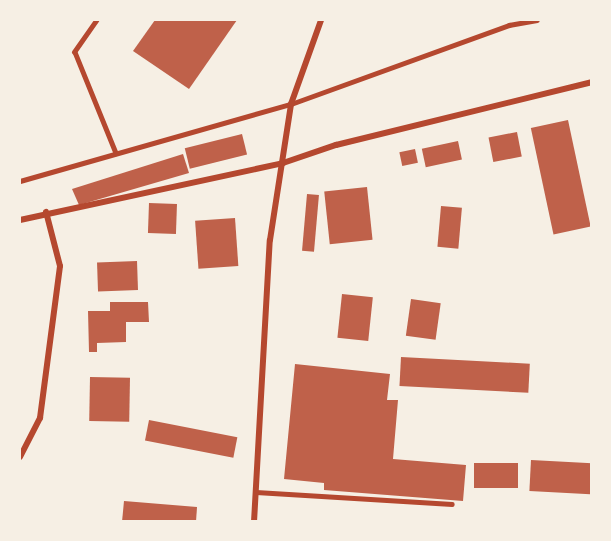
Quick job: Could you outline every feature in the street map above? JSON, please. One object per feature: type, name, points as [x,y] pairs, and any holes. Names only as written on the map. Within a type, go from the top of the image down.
[{"type":"street","points":[[254,522],[270,240],[291,104],[321,20]]},
{"type":"street","points":[[20,220],[46,212],[78,209],[283,163],[336,145],[591,82]]},
{"type":"street","points":[[20,457],[40,418],[60,266],[46,212]]},
{"type":"lane","points":[[97,20],[75,52],[116,153]]},
{"type":"lane","points":[[20,181],[291,104],[510,22],[537,20]]},
{"type":"lane","points":[[256,492],[452,504]]},
{"type":"building","points":[[155,20],[237,20],[189,89],[133,51]]},
{"type":"building","points":[[568,120],[591,227],[553,235],[531,128]]},
{"type":"building","points":[[517,132],[522,157],[493,162],[489,138]]},
{"type":"building","points":[[242,134],[247,154],[190,169],[185,148]]},
{"type":"building","points":[[458,141],[462,160],[426,167],[422,149]]},
{"type":"building","points":[[415,149],[418,163],[402,166],[399,152]]},
{"type":"building","points":[[183,154],[189,173],[79,205],[72,189]]},
{"type":"building","points":[[367,187],[373,240],[330,244],[324,191]]},
{"type":"building","points":[[307,194],[319,195],[314,252],[302,251]]},
{"type":"building","points":[[149,203],[177,204],[176,234],[148,233]]},
{"type":"building","points":[[441,206],[462,208],[458,249],[437,247]]},
{"type":"building","points":[[235,218],[238,266],[198,269],[195,221]]},
{"type":"building","points":[[137,261],[138,290],[98,291],[97,262]]},
{"type":"building","points":[[342,294],[373,297],[368,341],[337,338]]},
{"type":"building","points":[[411,299],[441,303],[436,340],[406,336]]},
{"type":"building","points":[[110,302],[148,302],[149,322],[126,322],[126,342],[97,343],[97,352],[89,352],[88,311],[110,311]]},
{"type":"building","points":[[401,357],[530,364],[528,393],[399,386]]},
{"type":"building","points":[[295,364],[390,374],[387,400],[398,400],[393,459],[466,465],[463,501],[324,490],[324,483],[284,479]]},
{"type":"building","points":[[90,377],[130,378],[129,422],[89,421]]},
{"type":"building","points":[[149,420],[237,437],[233,458],[145,441]]},
{"type":"building","points":[[531,460],[592,463],[590,494],[529,491]]},
{"type":"building","points":[[474,463],[518,463],[518,488],[474,488]]},
{"type":"building","points":[[124,501],[197,507],[196,522],[122,522]]}]
